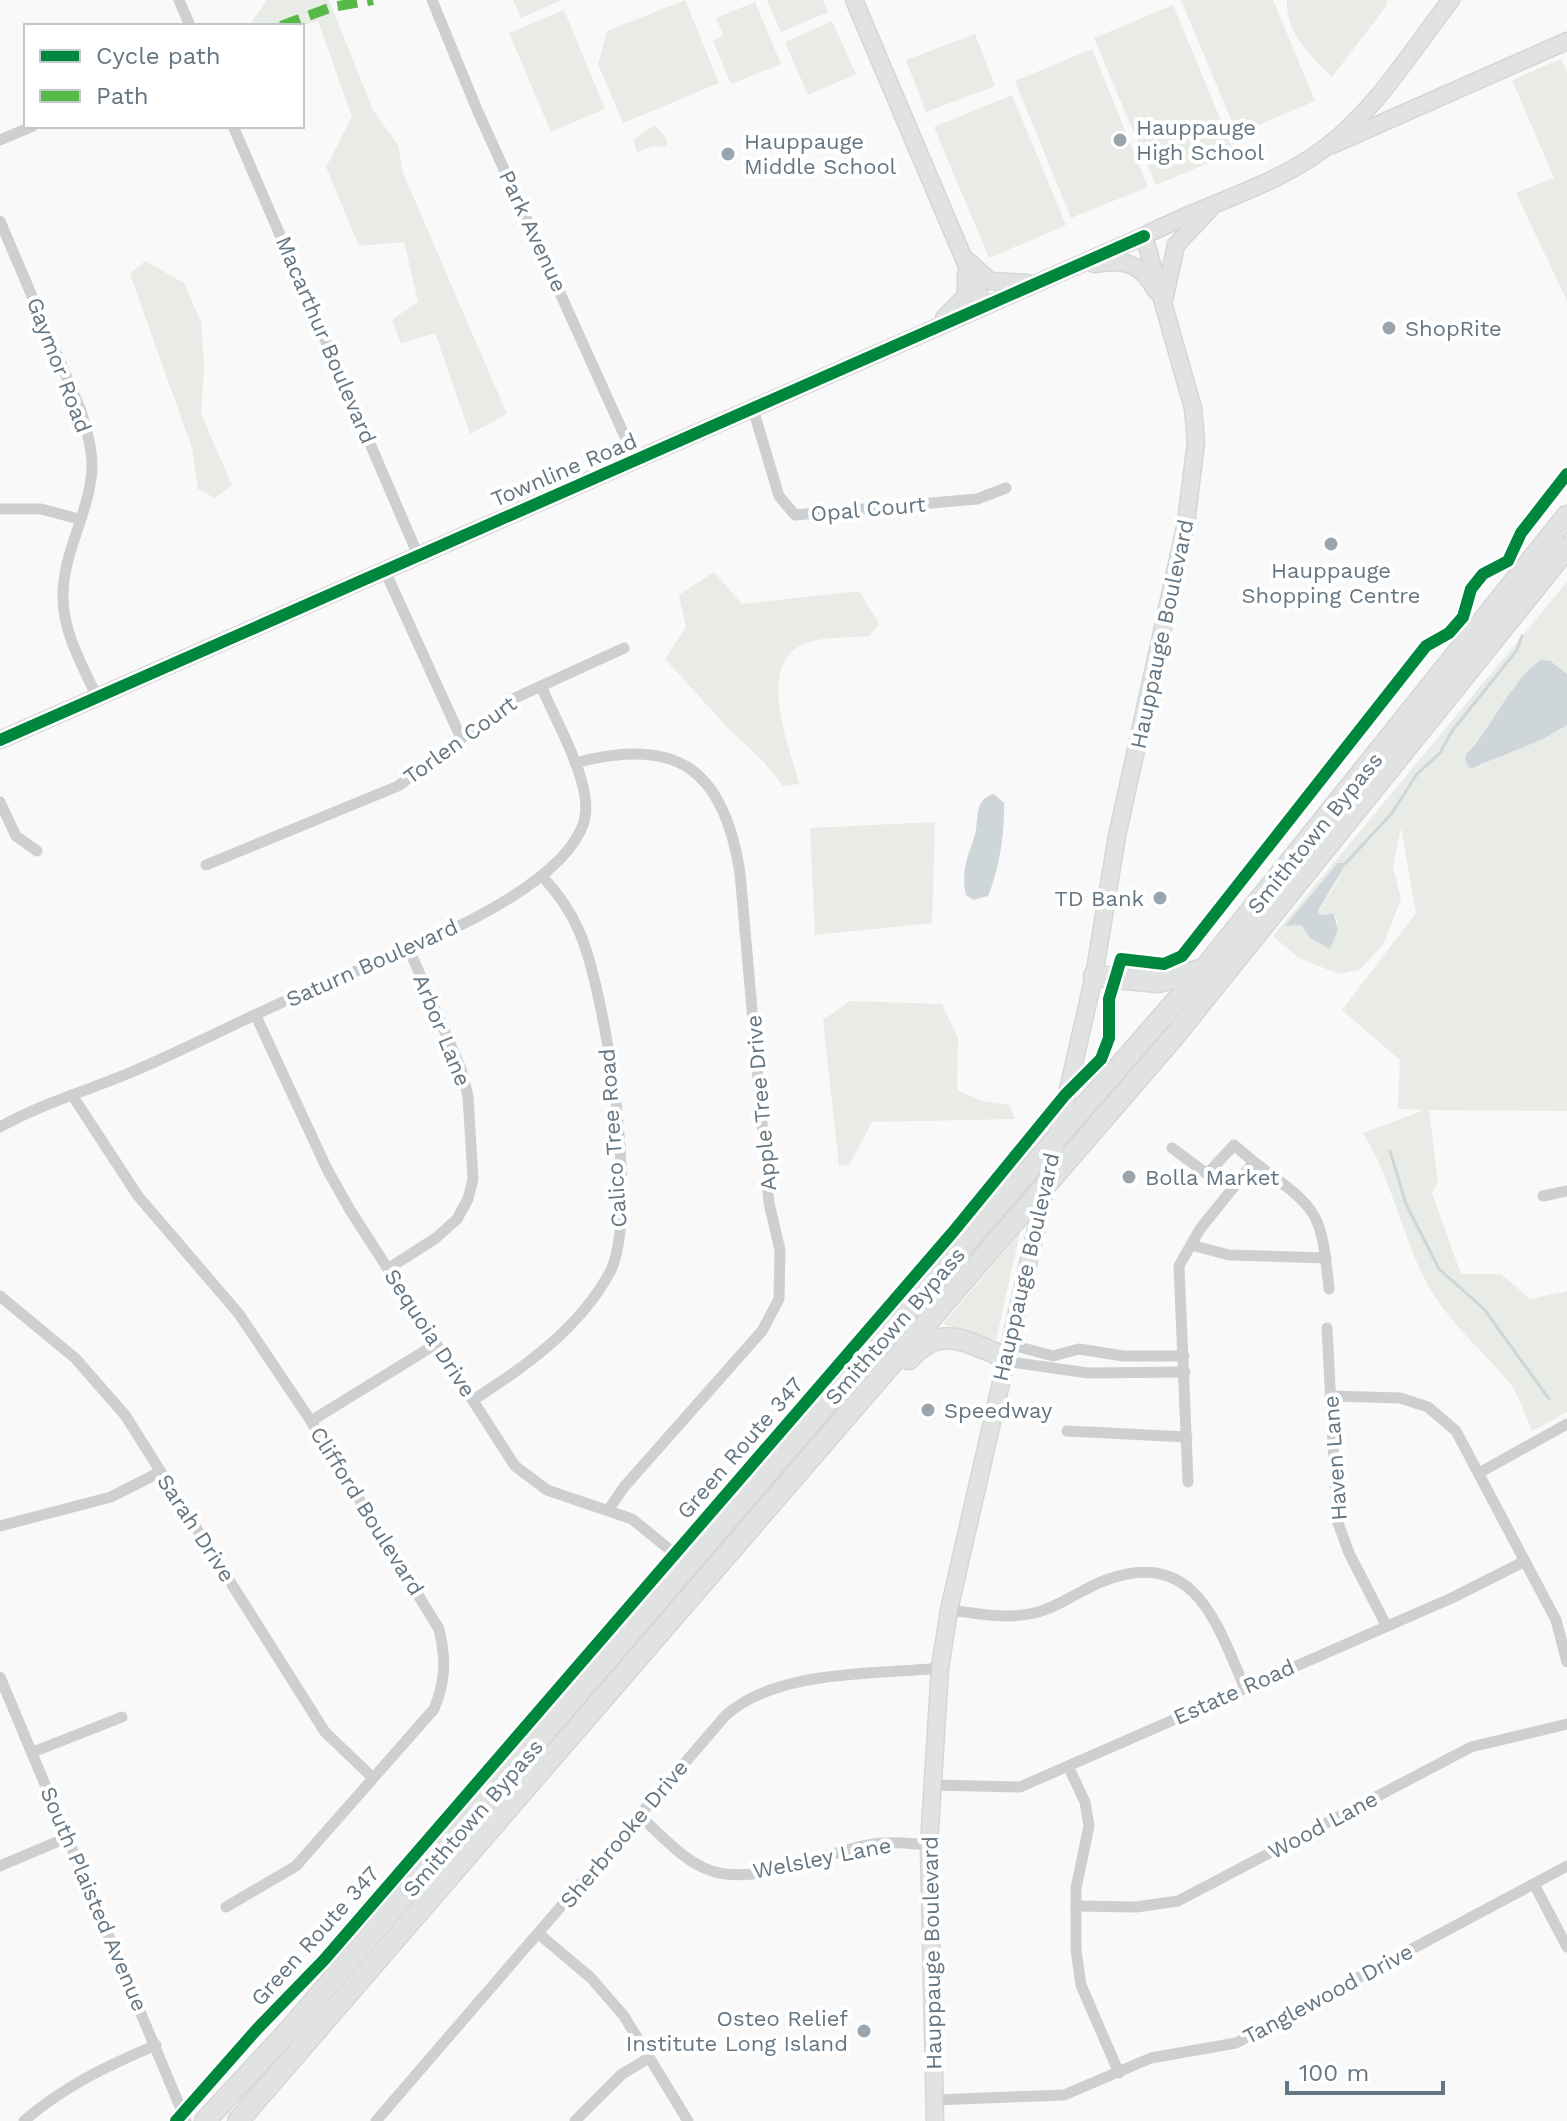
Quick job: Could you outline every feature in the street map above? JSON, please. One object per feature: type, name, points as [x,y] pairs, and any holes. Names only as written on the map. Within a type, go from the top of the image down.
[{"type":"highway","name":"Smithtown Bypass","points":[[205,2121],[292,2027],[1205,968],[1567,516]]},
{"type":"highway","name":"Smithtown Bypass","points":[[238,2121],[1244,954],[1567,548]]},
{"type":"highway","points":[[1094,976],[1159,982],[1205,968]]},
{"type":"highway","points":[[855,1404],[867,1401],[926,1341],[940,1337],[960,1339],[1006,1354]]},
{"type":"main road","points":[[854,0],[984,306]]},
{"type":"main road","name":"Townline Road","points":[[1323,149],[1368,110],[1451,0]]},
{"type":"main road","name":"Townline Road","points":[[0,740],[1077,267],[1323,149],[1567,41]]},
{"type":"main road","points":[[1368,110],[1372,120],[1388,120]]},
{"type":"main road","points":[[1166,315],[1165,292],[1176,245],[1219,200]]},
{"type":"main road","name":"Hauppauge Boulevard","points":[[935,2121],[928,1940],[929,1845],[940,1668],[949,1610],[1043,1188],[1094,976],[1117,836],[1186,523],[1196,442],[1193,408],[1144,236]]},
{"type":"main road","points":[[960,250],[971,266],[990,281],[1017,284],[1044,281]]},
{"type":"main road","points":[[928,331],[966,296],[968,283],[960,250]]},
{"type":"main road","points":[[1077,267],[1123,261],[1135,264],[1147,275],[1166,315]]},
{"type":"street","points":[[179,0],[189,24]]},
{"type":"street","name":"Park Avenue","points":[[432,0],[478,112],[636,461]]},
{"type":"street","points":[[0,140],[28,128]]},
{"type":"street","name":"Macarthur Boulevard","points":[[234,128],[418,555]]},
{"type":"street","name":"Gaymor Road","points":[[0,221],[85,423],[92,467],[63,575],[63,603],[69,630],[97,697]]},
{"type":"street","name":"Opal Court","points":[[753,409],[779,496],[795,515],[977,499],[1006,488]]},
{"type":"street","points":[[0,509],[41,509],[79,519]]},
{"type":"street","points":[[385,571],[461,738]]},
{"type":"street","name":"Torlen Court","points":[[206,865],[398,786],[515,698],[624,648]]},
{"type":"street","name":"Saturn Boulevard","points":[[0,1127],[476,917],[542,876],[568,849],[585,819],[585,796],[575,763],[541,686]]},
{"type":"street","name":"Apple Tree Drive","points":[[575,763],[637,751],[663,757],[689,770],[712,790],[724,809],[734,835],[740,873],[769,1203],[780,1250],[782,1279],[779,1299],[762,1331],[624,1487],[609,1509]]},
{"type":"street","points":[[0,802],[16,836],[37,851]]},
{"type":"street","name":"Calico Tree Road","points":[[473,1400],[521,1369],[570,1324],[609,1274],[620,1246],[622,1212],[613,1068],[579,931],[560,896],[542,876]]},
{"type":"street","name":"Arbor Lane","points":[[389,1268],[436,1238],[457,1219],[468,1199],[473,1179],[468,1096],[461,1069],[408,947]]},
{"type":"street","name":"Sequoia Drive","points":[[256,1016],[327,1169],[515,1466],[527,1479],[547,1490],[609,1509],[643,1526],[690,1566]]},
{"type":"street","name":"Clifford Boulevard","points":[[72,1095],[138,1196],[239,1314],[311,1421],[439,1629],[445,1658],[444,1685],[434,1709],[296,1866],[226,1907]]},
{"type":"street","points":[[1172,1148],[1207,1174],[1234,1145],[1316,1214],[1325,1237],[1329,1289]]},
{"type":"street","points":[[1188,1482],[1179,1266],[1191,1245],[1254,1162]]},
{"type":"street","points":[[1543,1196],[1567,1191]]},
{"type":"street","points":[[1191,1245],[1229,1255],[1326,1258]]},
{"type":"street","name":"Sarah Drive","points":[[0,1296],[75,1358],[125,1415],[325,1732],[372,1777]]},
{"type":"street","name":"Haven Lane","points":[[1327,1328],[1337,1520],[1349,1553],[1386,1625]]},
{"type":"street","points":[[311,1421],[436,1344]]},
{"type":"street","points":[[1006,1354],[1053,1356],[1079,1349],[1123,1356],[1184,1356]]},
{"type":"street","points":[[1104,1373],[1106,1352]]},
{"type":"street","points":[[1006,1354],[1104,1373],[1185,1372]]},
{"type":"street","points":[[1330,1396],[1400,1398],[1428,1407],[1456,1431],[1556,1620],[1567,1662]]},
{"type":"street","points":[[1479,1473],[1567,1424]]},
{"type":"street","points":[[1067,1431],[1187,1437]]},
{"type":"street","points":[[0,1526],[111,1497],[160,1472]]},
{"type":"street","name":"Estate Road","points":[[934,1785],[1005,1789],[1069,1768],[1525,1561]]},
{"type":"street","points":[[949,1610],[1007,1617],[1035,1613],[1106,1580],[1162,1573],[1194,1590],[1211,1613],[1244,1686]]},
{"type":"street","name":"Sherbrooke Drive","points":[[376,2121],[726,1715],[760,1691],[779,1684],[940,1668]]},
{"type":"street","name":"South Plaisted Avenue","points":[[0,1677],[186,2121]]},
{"type":"street","points":[[33,1752],[122,1717]]},
{"type":"street","name":"Wood Lane","points":[[1076,1906],[1136,1907],[1178,1901],[1471,1747],[1567,1724]]},
{"type":"street","points":[[1069,1768],[1085,1802],[1089,1826],[1080,1864],[1076,1906],[1076,1950],[1081,1985],[1119,2073]]},
{"type":"street","name":"Welsley Lane","points":[[639,1815],[691,1860],[710,1871],[734,1875],[764,1871],[867,1845],[891,1842],[929,1845]]},
{"type":"street","points":[[0,1866],[66,1838]]},
{"type":"street","name":"Tanglewood Drive","points":[[934,2100],[1042,2098],[1080,2090],[1166,2054],[1236,2043],[1535,1886],[1567,1866]]},
{"type":"street","points":[[1535,1886],[1567,1947]]},
{"type":"street","points":[[539,1934],[591,1978],[624,2016],[688,2121]]},
{"type":"street","points":[[24,2121],[48,2100],[83,2077],[156,2045]]},
{"type":"street","points":[[575,2121],[622,2074],[649,2058]]},
{"type":"shaded area","points":[[267,0],[329,0],[373,110],[398,145],[403,173],[507,414],[470,434],[435,333],[401,343],[392,320],[418,301],[404,242],[359,246],[326,167],[352,117],[318,21],[304,24],[250,24]]},
{"type":"shaded area","points":[[513,0],[561,0],[521,18]]},
{"type":"shaded area","points":[[685,0],[719,83],[623,123],[598,64],[607,31]]},
{"type":"shaded area","points":[[767,0],[823,0],[828,12],[781,32]]},
{"type":"shaded area","points":[[1181,0],[1273,0],[1315,101],[1237,134]]},
{"type":"shaded area","points":[[1287,0],[1387,0],[1387,5],[1332,77],[1295,33],[1287,12]]},
{"type":"shaded area","points":[[755,2],[781,64],[731,84],[713,41],[723,35],[716,18]]},
{"type":"shaded area","points":[[1173,5],[1234,152],[1156,185],[1094,38]]},
{"type":"shaded area","points":[[564,10],[605,109],[551,132],[509,33]]},
{"type":"shaded area","points":[[832,21],[856,74],[808,95],[785,42]]},
{"type":"shaded area","points":[[975,34],[995,86],[926,112],[906,60]]},
{"type":"shaded area","points":[[1092,49],[1148,187],[1071,218],[1015,81]]},
{"type":"shaded area","points":[[1561,59],[1567,72],[1567,301],[1516,193],[1554,178],[1512,80]]},
{"type":"shaded area","points":[[1012,95],[1066,225],[989,258],[934,127]]},
{"type":"shaded area","points":[[655,125],[667,139],[667,147],[653,146],[637,152],[633,140]]},
{"type":"shaded area","points":[[145,261],[184,283],[201,322],[204,367],[201,414],[232,485],[215,498],[198,489],[192,448],[130,274]]},
{"type":"shaded area","points":[[714,572],[742,604],[859,591],[879,624],[869,636],[807,643],[791,653],[782,668],[778,686],[779,706],[799,784],[783,786],[764,762],[727,727],[665,659],[686,627],[679,595]]},
{"type":"shaded area","points":[[1567,582],[1567,674],[1552,661],[1515,685],[1497,717],[1467,752],[1480,766],[1567,725],[1567,1111],[1429,1110],[1438,1183],[1432,1193],[1461,1274],[1501,1274],[1530,1299],[1567,1291],[1567,1412],[1532,1431],[1512,1386],[1435,1297],[1363,1133],[1425,1110],[1398,1109],[1400,1060],[1342,1010],[1416,913],[1401,828],[1393,867],[1401,899],[1384,943],[1361,969],[1339,974],[1299,958],[1273,936]],"holes":[[[1343,872],[1319,915],[1334,914],[1338,922],[1330,949],[1310,938],[1301,925]]]},
{"type":"shaded area","points":[[1541,660],[1551,661],[1567,674],[1567,725],[1543,739],[1470,769],[1465,759],[1467,753],[1521,679]]},
{"type":"shaded area","points":[[994,794],[1004,803],[998,863],[988,896],[973,900],[966,895],[966,865],[980,806],[982,801]]},
{"type":"shaded area","points":[[935,822],[932,923],[815,935],[810,828]]},
{"type":"shaded area","points":[[1338,863],[1346,863],[1318,911],[1319,915],[1334,914],[1338,930],[1330,949],[1310,938],[1301,925],[1285,926]]},
{"type":"shaded area","points":[[850,1001],[942,1004],[958,1038],[957,1090],[982,1101],[1010,1105],[1015,1119],[872,1122],[849,1165],[839,1166],[823,1020]]},
{"type":"shaded area","points":[[1020,1233],[996,1340],[943,1324]]},
{"type":"waterway","points":[[1346,863],[1392,813],[1417,774],[1440,753],[1452,731],[1517,650],[1522,636]]},
{"type":"waterway","points":[[1390,1151],[1406,1204],[1439,1269],[1484,1309],[1549,1399]]},
{"type":"marked path","points":[[286,24],[332,7],[373,0]]},
{"type":"cycle path","points":[[0,740],[1144,236]]},
{"type":"cycle path","name":"Green Route 347","points":[[176,2121],[258,2028],[324,1960],[953,1232],[1065,1095],[1101,1059],[1109,1038],[1109,999],[1121,959],[1164,964],[1182,956],[1426,646],[1449,633],[1463,617],[1471,589],[1483,574],[1508,561],[1521,533],[1567,474]]},
{"type":"place","name":"Hauppauge High School","points":[[1120,140]]},
{"type":"place","name":"Hauppauge Middle School","points":[[728,154]]},
{"type":"place","name":"ShopRite","points":[[1389,328]]},
{"type":"place","name":"Hauppauge Shopping Centre","points":[[1331,544]]},
{"type":"place","name":"TD Bank","points":[[1160,898]]},
{"type":"place","name":"Bolla Market","points":[[1129,1177]]},
{"type":"place","name":"Speedway","points":[[928,1410]]},
{"type":"place","name":"Osteo Relief Institute Long Island","points":[[864,2031]]}]
